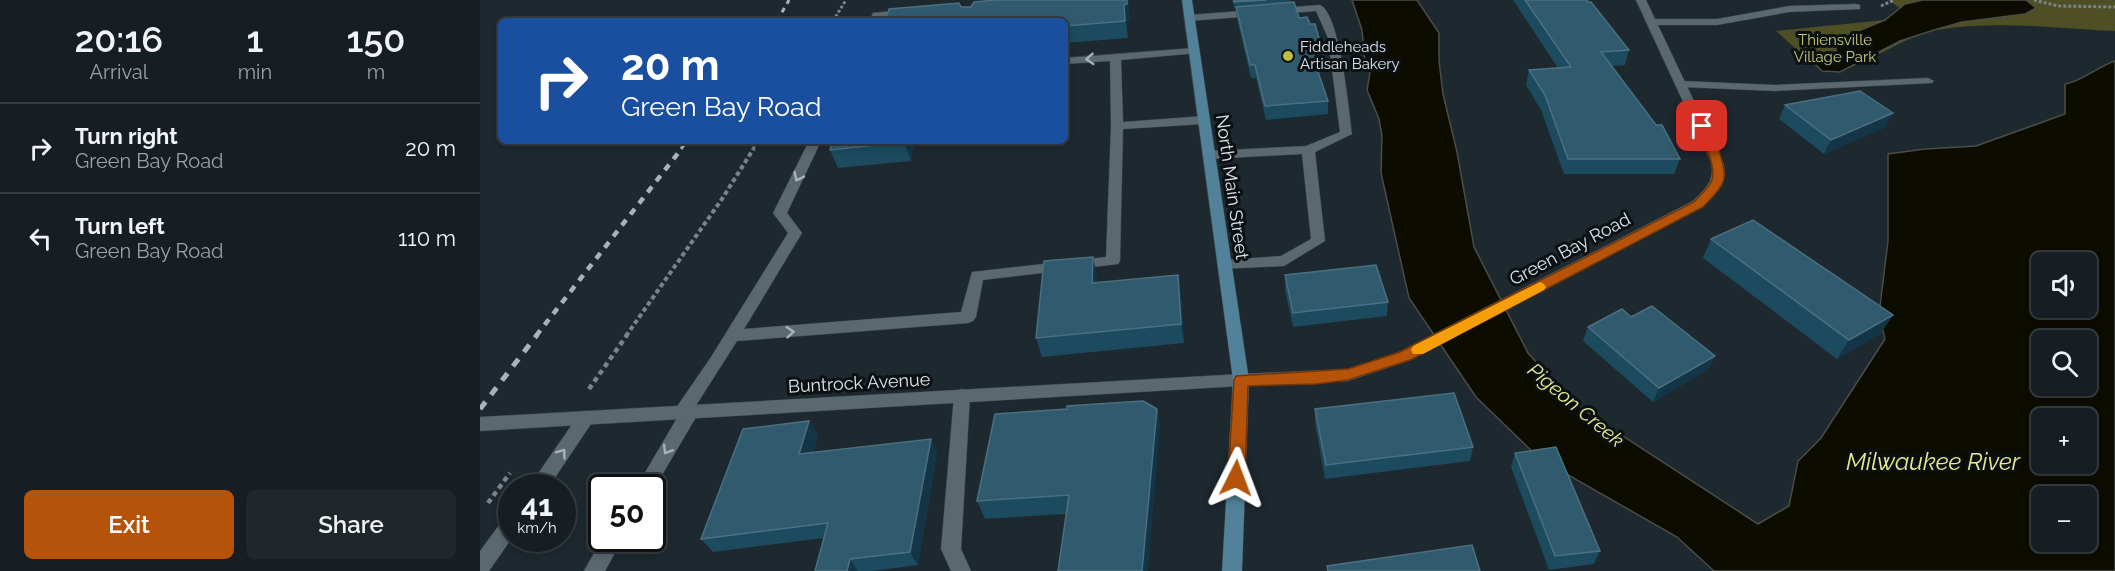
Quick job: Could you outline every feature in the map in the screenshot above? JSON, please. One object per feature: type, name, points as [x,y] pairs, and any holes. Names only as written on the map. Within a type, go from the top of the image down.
[{"type":"main road","name":"North Main Street","points":[[1187,0],[1241,380],[1232,571]]},
{"type":"street","name":"Green Bay Road","points":[[1241,380],[1348,375],[1405,356],[1698,204],[1717,184],[1720,174],[1717,162],[1641,0]]},
{"type":"street","points":[[1652,22],[1717,22],[1789,9],[1856,7]]},
{"type":"street","points":[[1190,18],[1320,8],[1333,38],[1346,134],[1308,150],[1209,154]]},
{"type":"street","points":[[875,18],[920,12]]},
{"type":"street","points":[[1068,61],[1194,51]]},
{"type":"street","points":[[732,336],[968,317],[977,276],[1113,261],[1117,126],[1115,57]]},
{"type":"street","points":[[1682,84],[1775,88],[1928,81]]},
{"type":"street","points":[[1117,126],[1204,120]]},
{"type":"street","points":[[653,474],[686,412],[795,233],[780,213],[814,144]]},
{"type":"street","points":[[1225,265],[1284,261],[1318,241],[1308,150]]},
{"type":"street","name":"Buntrock Avenue","points":[[480,424],[1241,380]]},
{"type":"street","points":[[961,571],[951,549],[962,396]]},
{"type":"street","points":[[547,474],[586,418]]},
{"type":"street","points":[[480,567],[498,542]]},
{"type":"street","points":[[594,571],[606,552]]},
{"type":"path","points":[[835,18],[846,0]]},
{"type":"path","points":[[2034,0],[2058,6],[2115,7]]},
{"type":"path","points":[[590,388],[722,199],[756,144]]},
{"type":"path","points":[[487,504],[516,466]]},
{"type":"green space","name":"Thiensville Village Park","points":[[1888,0],[2115,0],[2115,31],[2003,25],[1936,30],[1908,40],[1850,67],[1837,71],[1825,71],[1776,31],[1885,20],[1900,8]]},
{"type":"water","name":"Milwaukee River","points":[[1352,0],[1417,0],[1439,33],[1439,61],[1443,94],[1457,152],[1474,247],[1528,353],[1561,390],[1592,416],[1758,524],[1789,506],[1798,461],[1821,438],[1885,339],[1879,314],[1888,241],[1888,154],[1976,146],[2065,114],[2065,84],[2115,61],[2115,571],[1714,571],[1677,537],[1540,459],[1476,397],[1409,298],[1381,173],[1382,136],[1379,119],[1367,90],[1370,73],[1365,62],[1362,30]]},
{"type":"water","points":[[1923,0],[2026,0],[2036,8],[2025,14],[1962,22],[1900,41],[1840,72],[1822,71],[1815,64],[1818,61],[1841,57],[1836,50],[1836,43],[1851,34],[1885,20],[1905,4]]},
{"type":"building","points":[[1127,0],[1127,4],[1124,5],[1125,21],[1068,26],[1068,18],[886,18],[889,9],[959,3],[961,7],[971,7],[974,2]]},
{"type":"building","points":[[1234,0],[1266,0],[1234,2]]},
{"type":"building","points":[[1525,0],[1587,0],[1591,2],[1629,50],[1601,52],[1656,125],[1662,125],[1680,159],[1568,159],[1545,95],[1529,70],[1571,67]]},
{"type":"building","points":[[1294,2],[1299,18],[1307,17],[1310,24],[1315,24],[1325,59],[1314,60],[1328,101],[1265,106],[1255,65],[1250,65],[1236,7]]},
{"type":"building","points":[[1860,91],[1893,113],[1831,140],[1785,105]]},
{"type":"building","points":[[832,144],[886,144],[830,150]]},
{"type":"building","points":[[1753,220],[1893,315],[1849,340],[1711,239]]},
{"type":"building","points":[[1093,257],[1092,283],[1178,275],[1181,324],[1036,338],[1044,261]]},
{"type":"building","points":[[1376,265],[1388,302],[1293,313],[1285,275]]},
{"type":"building","points":[[1652,306],[1715,356],[1659,388],[1588,327],[1622,309],[1631,317]]},
{"type":"building","points":[[1454,393],[1473,447],[1326,465],[1315,409]]},
{"type":"building","points":[[1143,401],[1157,409],[1142,571],[1058,571],[1069,495],[977,501],[995,414]]},
{"type":"building","points":[[809,421],[799,454],[931,439],[910,552],[850,559],[847,571],[815,571],[828,523],[701,539],[743,429]]},
{"type":"building","points":[[1556,447],[1600,551],[1555,556],[1515,453]]},
{"type":"building","points":[[1472,545],[1480,571],[1328,571],[1327,566]]},
{"type":"railway","points":[[779,18],[789,0]]},
{"type":"railway","points":[[681,149],[685,144]]},
{"type":"railway","points":[[536,336],[682,148]]},
{"type":"railway","points":[[480,409],[537,335]]},
{"type":"slow traffic","points":[[1418,350],[1540,287]]},
{"type":"place","name":"Fiddleheads Artisan Bakery","points":[[1288,56]]},
{"type":"route","points":[[1236,478],[1241,380],[1348,375],[1405,356],[1698,204],[1717,184],[1720,174],[1712,147],[1702,126]]},
{"type":"water label","name":"Pigeon Creek","points":[[1576,405]]}]
